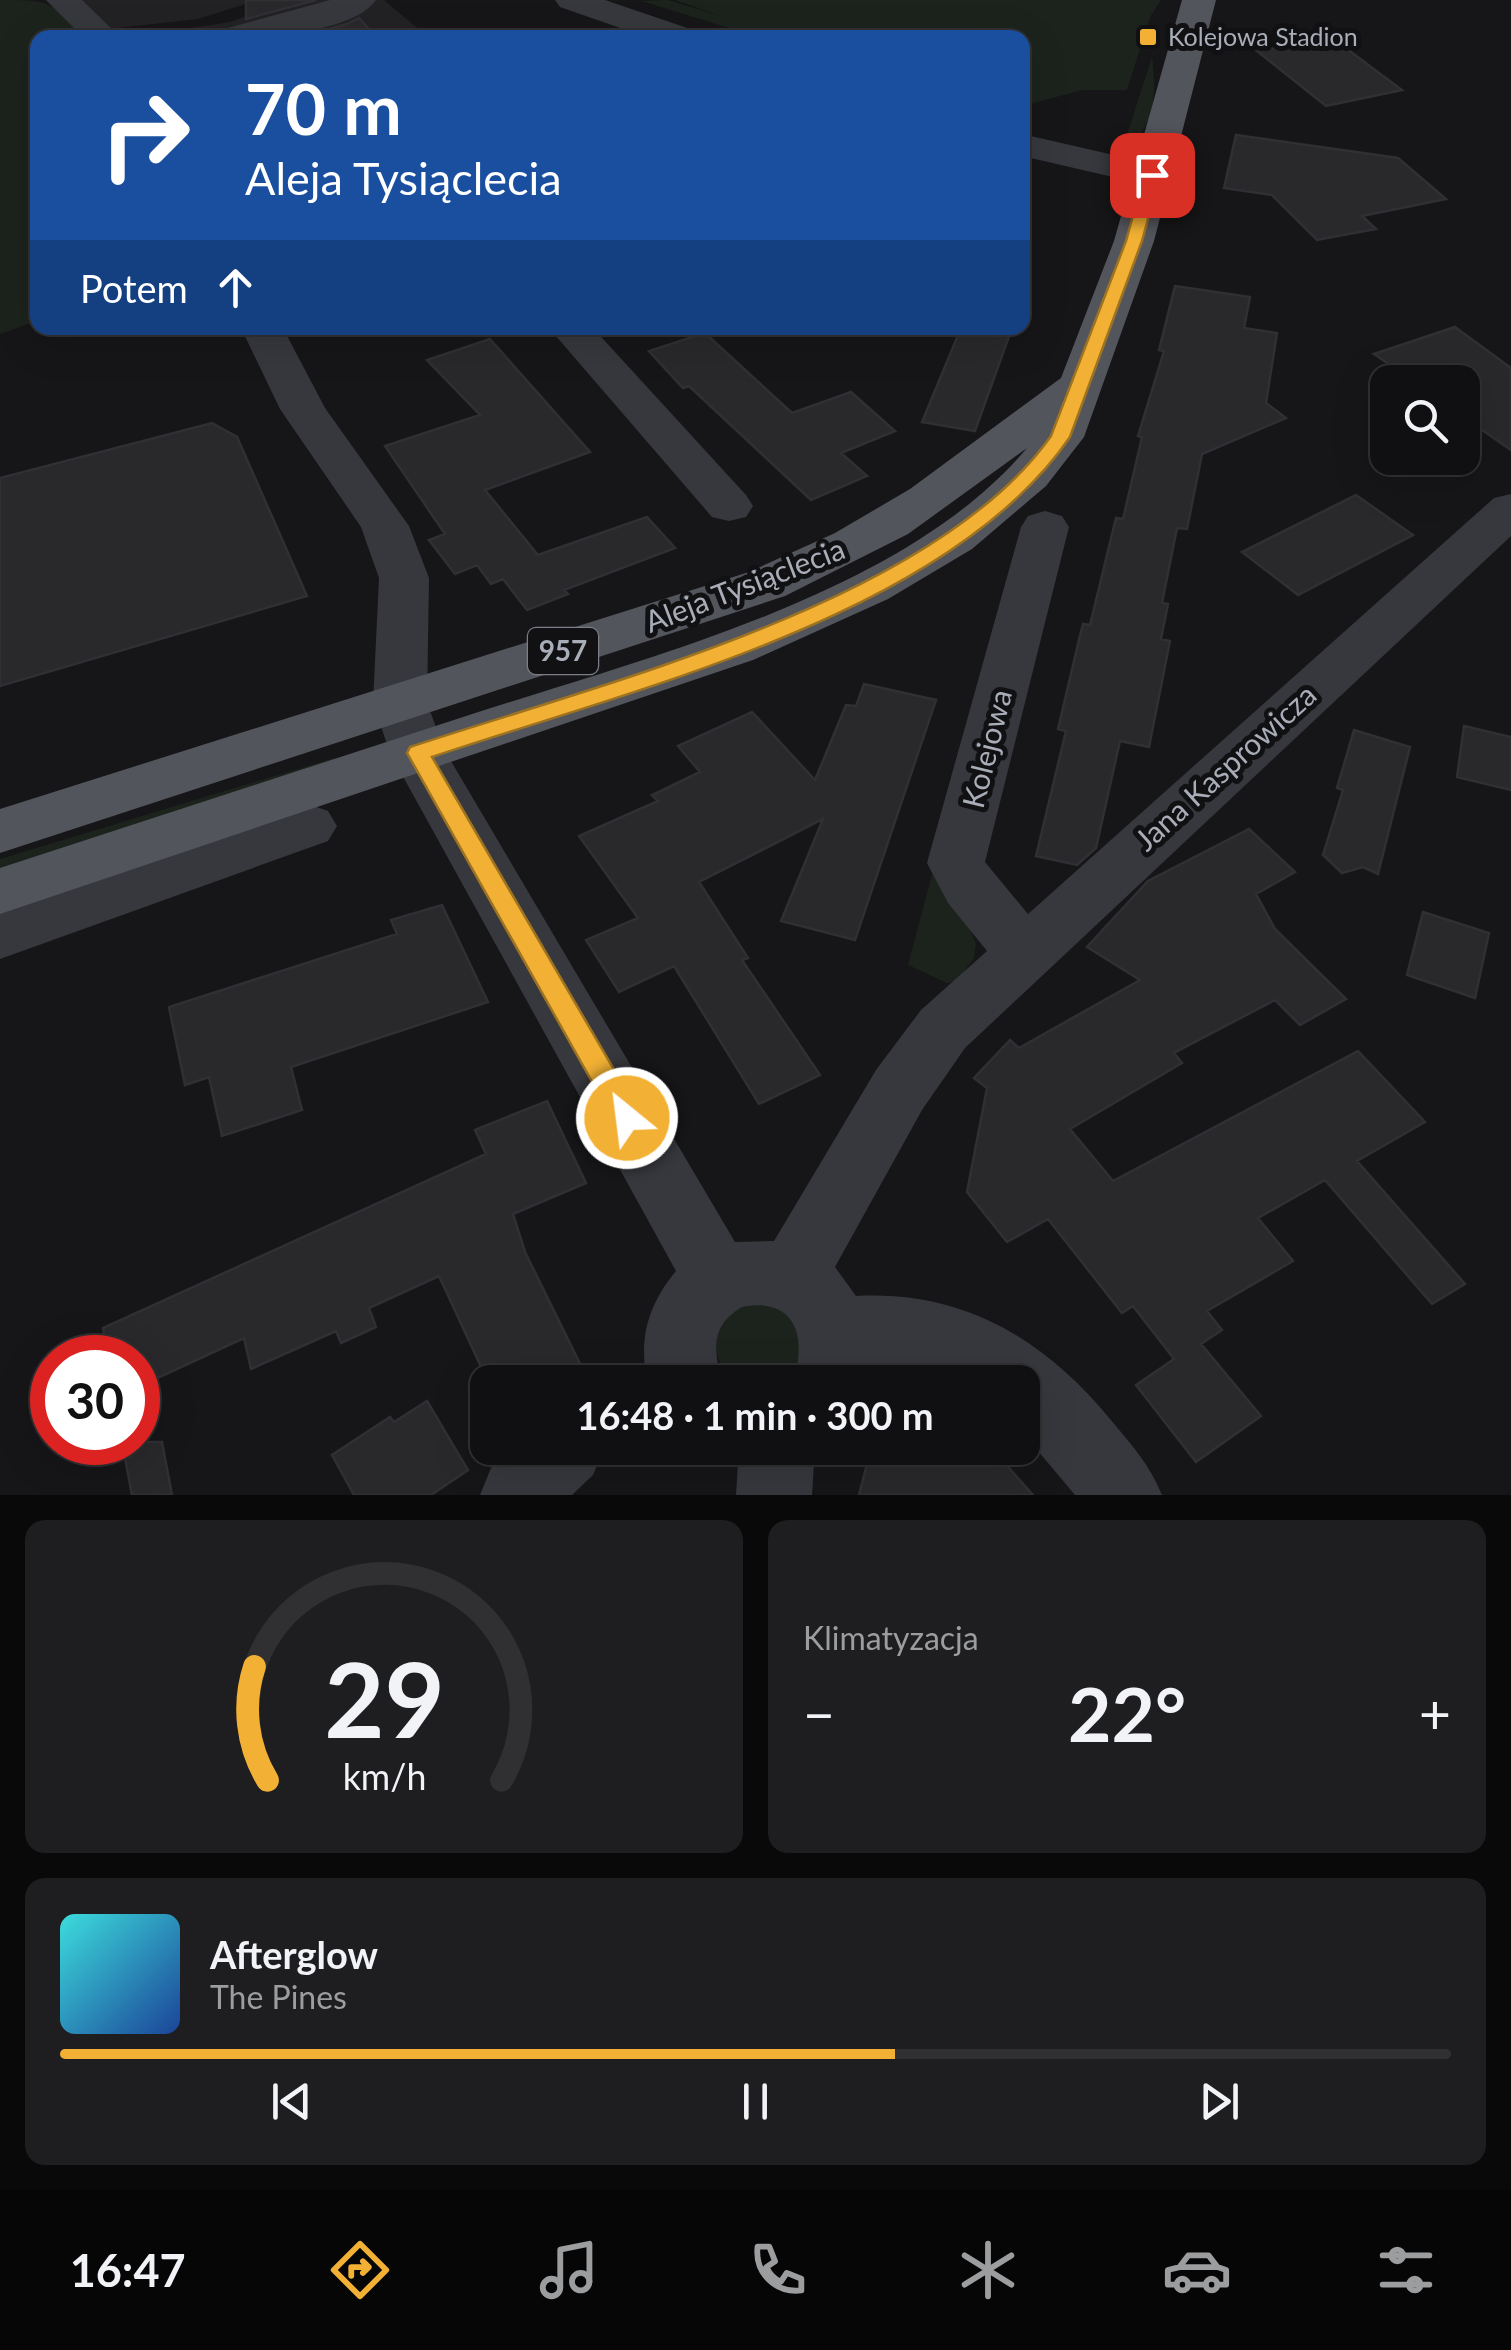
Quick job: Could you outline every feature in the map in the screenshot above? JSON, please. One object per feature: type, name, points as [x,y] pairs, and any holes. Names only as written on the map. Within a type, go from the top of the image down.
[{"type":"main road","name":"957","points":[[1152,175],[1199,0]]},
{"type":"main road","name":"Aleja Tysiąclecia","points":[[0,830],[736,647],[940,550],[1013,493],[1044,461],[1060,437],[1134,241],[1152,175]]},
{"type":"main road","name":"Aleja Tysiąclecia","points":[[0,890],[409,728]]},
{"type":"street","points":[[63,0],[95,30]]},
{"type":"street","points":[[264,30],[312,19],[358,0]]},
{"type":"street","points":[[572,0],[660,30]]},
{"type":"street","points":[[1030,147],[1152,175]]},
{"type":"street","points":[[266,335],[303,409],[385,526],[404,578],[409,728],[719,1281]]},
{"type":"street","points":[[576,335],[729,506]]},
{"type":"street","name":"Jana Kasprowicza","points":[[791,1278],[890,1105],[943,1029],[1023,950],[1511,509]]},
{"type":"street","name":"Kolejowa","points":[[1023,950],[970,887],[956,863],[1045,527]]},
{"type":"street","points":[[0,935],[308,826]]},
{"type":"street","points":[[675,1365],[676,1336],[696,1297],[719,1281],[755,1271],[791,1278],[816,1294],[833,1358],[910,1330],[977,1348],[1044,1398],[1124,1495]]},
{"type":"street","points":[[518,1495],[549,1465]]},
{"type":"street","points":[[774,1495],[776,1465]]},
{"type":"shaded area","points":[[0,0],[28,1],[56,9],[77,30],[30,30],[30,323],[0,334]]},
{"type":"shaded area","points":[[80,0],[258,0],[198,19],[108,29]]},
{"type":"shaded area","points":[[289,0],[384,0],[420,30],[191,28],[230,22]]},
{"type":"shaded area","points":[[668,0],[724,17],[675,0],[1161,0],[1150,17],[1127,90],[1082,90],[1030,104],[1030,30],[735,30],[642,1]]},
{"type":"shaded area","points":[[1152,57],[1152,107],[1143,130],[1124,144]]},
{"type":"shaded area","points":[[334,758],[336,761],[0,870],[0,859]]},
{"type":"shaded area","points":[[938,852],[976,944],[974,958],[957,981],[947,983],[908,965]]},
{"type":"shaded area","points":[[750,1304],[766,1304],[781,1310],[793,1322],[799,1337],[794,1365],[722,1365],[717,1353],[717,1337],[723,1322],[735,1310]]},
{"type":"building","points":[[246,0],[316,0],[246,19]]},
{"type":"building","points":[[359,18],[370,30],[325,30]]},
{"type":"building","points":[[1331,37],[1402,90],[1326,106],[1257,51]]},
{"type":"building","points":[[1236,135],[1398,158],[1446,199],[1362,216],[1376,229],[1317,240],[1272,195],[1224,188]]},
{"type":"building","points":[[1175,286],[1250,297],[1244,328],[1277,333],[1266,403],[1286,418],[1202,454],[1187,529],[1177,528],[1162,603],[1168,604],[1161,639],[1170,641],[1149,747],[1120,741],[1096,848],[1077,865],[1036,856],[1066,731],[1058,729],[1078,644],[1083,624],[1090,625],[1116,518],[1123,519],[1142,437],[1138,436],[1164,351],[1159,350]]},
{"type":"building","points":[[1455,327],[1511,368],[1511,450],[1480,428],[1480,365],[1390,365],[1374,354]]},
{"type":"building","points":[[707,335],[792,413],[851,392],[895,431],[841,453],[867,476],[811,500],[689,386],[683,388],[649,351]]},
{"type":"building","points":[[958,335],[1009,335],[975,431],[922,422]]},
{"type":"building","points":[[490,339],[590,452],[485,490],[538,555],[647,517],[675,548],[564,590],[568,594],[527,610],[503,579],[491,584],[477,565],[455,574],[429,540],[445,534],[385,446],[480,415],[427,360]]},
{"type":"building","points":[[212,423],[237,437],[307,596],[0,686],[0,478]]},
{"type":"building","points":[[1356,495],[1413,535],[1298,595],[1242,552]]},
{"type":"building","points":[[864,684],[936,700],[855,940],[781,921],[823,819],[699,882],[748,958],[742,960],[820,1075],[759,1104],[674,966],[619,992],[586,940],[638,918],[579,836],[658,801],[652,795],[700,772],[678,746],[752,712],[815,780],[846,705],[856,706]]},
{"type":"building","points":[[1464,726],[1511,737],[1511,790],[1457,777]]},
{"type":"building","points":[[1354,730],[1410,747],[1378,874],[1363,867],[1342,873],[1323,855],[1343,790],[1337,788]]},
{"type":"building","points":[[1249,829],[1295,872],[1256,894],[1275,929],[1346,999],[1300,1025],[1275,1000],[1174,1053],[1182,1063],[1070,1129],[1113,1181],[1358,1051],[1425,1122],[1357,1161],[1465,1284],[1432,1304],[1325,1180],[1258,1218],[1293,1261],[1207,1311],[1222,1330],[1201,1344],[1261,1416],[1196,1462],[1136,1385],[1174,1359],[1133,1306],[1122,1313],[1048,1219],[1007,1242],[967,1192],[987,1088],[974,1078],[1010,1040],[1019,1048],[1140,980],[1087,947],[1148,881]]},
{"type":"building","points":[[442,905],[488,1002],[291,1067],[302,1110],[222,1136],[209,1077],[185,1085],[169,1007],[397,934],[391,920]]},
{"type":"building","points":[[1423,912],[1489,933],[1475,998],[1407,975]]},
{"type":"building","points":[[547,1101],[586,1183],[513,1214],[525,1252],[581,1365],[480,1365],[439,1276],[369,1308],[376,1327],[341,1343],[336,1331],[251,1369],[244,1338],[160,1377],[160,1335],[104,1335],[103,1328],[486,1154],[475,1130]]},
{"type":"building","points":[[427,1401],[468,1470],[431,1495],[354,1495],[332,1455],[390,1417],[394,1422]]},
{"type":"building","points":[[162,1442],[172,1495],[132,1495],[126,1465],[160,1465]]},
{"type":"building","points":[[867,1465],[1006,1465],[1033,1495],[859,1495]]},
{"type":"place","name":"Kolejowa Stadion","points":[[1148,37]]},
{"type":"route","points":[[627,1118],[418,753],[736,647],[940,550],[978,522],[1044,461],[1060,437],[1134,241],[1152,175]]}]
